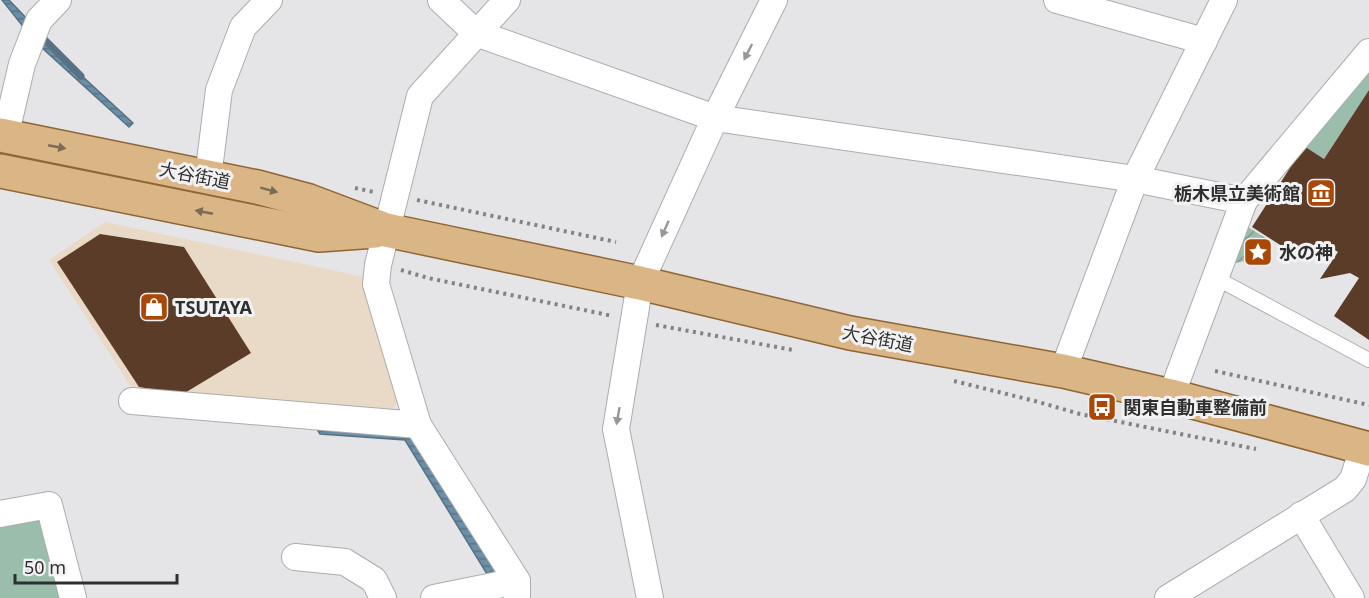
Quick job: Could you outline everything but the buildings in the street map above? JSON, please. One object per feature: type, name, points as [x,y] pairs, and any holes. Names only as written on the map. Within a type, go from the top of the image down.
[{"type":"main road","name":"大谷街道","points":[[3,136],[257,187],[309,201],[386,231],[640,283],[850,333],[1063,371],[1171,396],[1366,448]]},
{"type":"main road","name":"大谷街道","points":[[0,171],[319,235],[386,231]]},
{"type":"street","points":[[3,136],[26,53],[39,20],[58,0]]},
{"type":"street","points":[[208,177],[219,90],[243,27],[269,0]]},
{"type":"street","points":[[441,0],[476,33],[715,118],[1135,179],[1244,201]]},
{"type":"street","points":[[434,598],[517,590],[418,425],[376,284],[378,265],[420,96],[507,0]]},
{"type":"street","points":[[650,598],[616,429],[640,283],[715,118],[774,0]]},
{"type":"street","points":[[1057,0],[1203,41]]},
{"type":"street","points":[[1063,371],[1135,179],[1224,0]]},
{"type":"street","points":[[1171,396],[1244,201],[1369,52]]},
{"type":"street","points":[[132,401],[418,425]]},
{"type":"street","points":[[1168,598],[1345,489],[1353,479],[1366,448]]},
{"type":"street","points":[[0,514],[49,505],[73,598]]},
{"type":"street","points":[[1301,515],[1351,598]]},
{"type":"street","points":[[295,557],[345,562],[374,580],[383,598]]},
{"type":"lane","points":[[1214,278],[1369,360]]},
{"type":"path","points":[[443,206],[616,242]]},
{"type":"path","points":[[378,265],[428,278],[597,313]]},
{"type":"path","points":[[672,328],[804,352]]},
{"type":"path","points":[[1215,371],[1369,405]]},
{"type":"path","points":[[949,380],[1119,423],[1177,432],[1261,450]]},
{"type":"shaded area","points":[[105,222],[360,276],[372,288],[399,399],[393,409],[135,393],[49,260]]},
{"type":"green space","points":[[1369,68],[1369,90],[1324,159],[1304,146]]},
{"type":"green space","points":[[1246,226],[1269,240],[1259,258],[1235,263],[1231,259]]},
{"type":"green space","points":[[44,516],[66,598],[0,598],[0,528]]},
{"type":"water","points":[[2,0],[9,0],[31,23],[29,34]]},
{"type":"water","points":[[43,40],[133,123],[129,127],[41,47]]},
{"type":"water","points":[[313,423],[410,433],[495,570],[487,574],[405,440],[320,434]]},
{"type":"waterway","points":[[40,35],[81,76]]},
{"type":"place","name":"栃木県立美術館","points":[[1321,193]]},
{"type":"place","name":"水の神","points":[[1258,252]]},
{"type":"place","name":"TSUTAYA","points":[[154,307]]},
{"type":"place","name":"関東自動車整備前","points":[[1102,407]]}]
